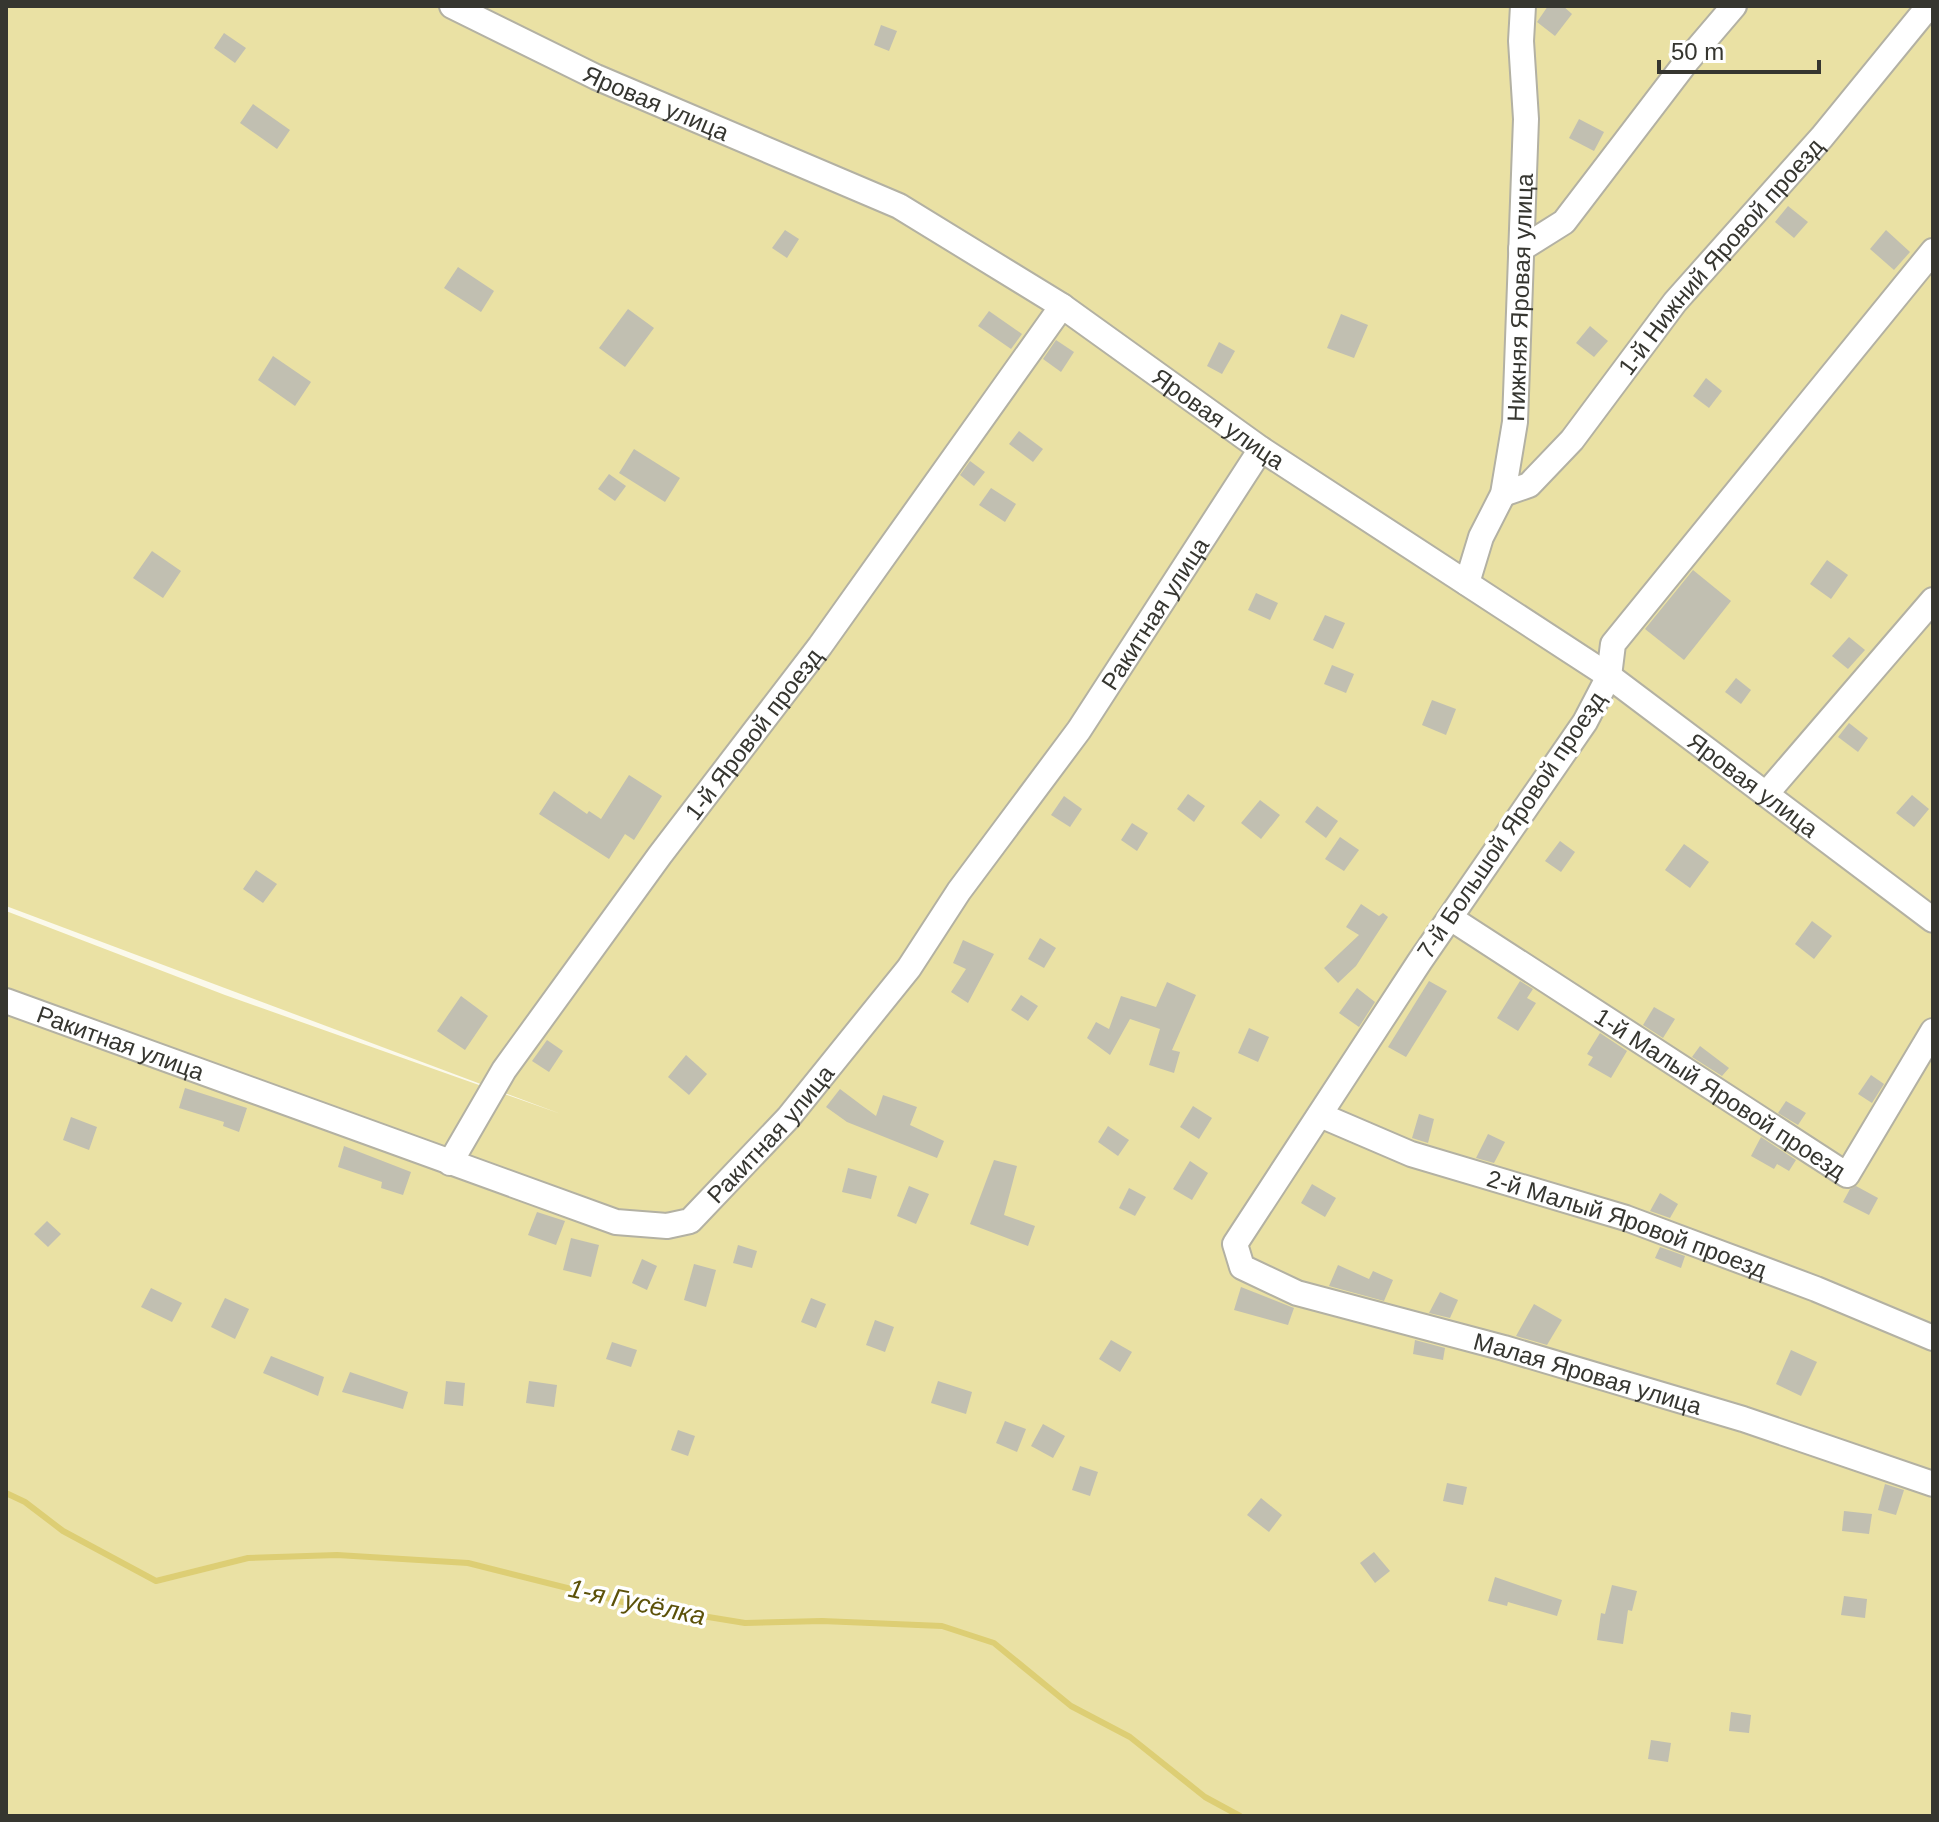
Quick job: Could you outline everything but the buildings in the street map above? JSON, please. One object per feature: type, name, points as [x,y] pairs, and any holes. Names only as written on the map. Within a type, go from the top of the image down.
[{"type":"street","name":"Яровая улица","points":[[452,6],[596,77],[899,206],[1062,306],[1261,449],[1609,676],[1933,920]]},
{"type":"street","name":"Нижняя Яровая улица","points":[[1467,583],[1481,537],[1503,494],[1515,422],[1526,119],[1521,41],[1523,6]]},
{"type":"street","points":[[1521,249],[1564,222],[1687,61],[1734,6]]},
{"type":"street","name":"1-й Нижний Яровой проезд","points":[[1503,494],[1529,485],[1572,440],[1675,302],[1822,137],[1929,6]]},
{"type":"street","name":"7-й Большой Яровой проезд","points":[[1242,1267],[1235,1244],[1420,961],[1452,919],[1585,722],[1609,676],[1613,644],[1933,251]]},
{"type":"street","name":"1-й Яровой проезд","points":[[450,1163],[504,1070],[660,855],[820,646],[1062,306]]},
{"type":"street","name":"Ракитная улица","points":[[6,1001],[616,1222],[667,1226],[690,1221],[788,1118],[909,968],[985,855],[1079,730],[1261,449]]},
{"type":"street","points":[[1766,794],[1933,600]]},
{"type":"street","name":"1-й Малый Яровой проезд","points":[[1452,919],[1847,1175],[1933,1031]]},
{"type":"street","name":"2-й Малый Яровой проезд","points":[[1320,1115],[1411,1154],[1626,1218],[1816,1289],[1933,1338]]},
{"type":"street","name":"Малая Яровая улица","points":[[1242,1267],[1297,1293],[1504,1348],[1743,1419],[1933,1484]]},
{"type":"shaded area","points":[[6,6],[1933,6],[1933,1816],[6,1816],[6,911],[225,995],[561,1114],[6,906]]},
{"type":"waterway","name":"1-я Гусёлка","points":[[6,1493],[25,1502],[63,1531],[156,1581],[248,1558],[337,1555],[468,1563],[635,1605],[745,1623],[822,1621],[942,1626],[994,1643],[1071,1706],[1130,1737],[1205,1797],[1240,1816]]}]
